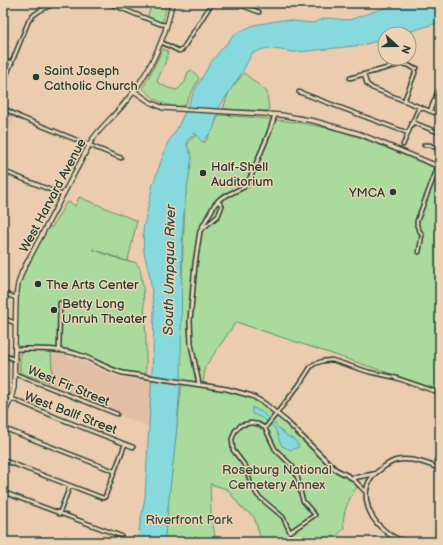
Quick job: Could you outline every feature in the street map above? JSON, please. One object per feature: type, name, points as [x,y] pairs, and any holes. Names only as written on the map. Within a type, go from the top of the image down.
[{"type":"main road","name":"West Harvard Avenue","points":[[3,416],[11,399],[14,387],[16,298],[22,272],[90,145],[99,131],[120,109],[134,91],[148,69],[160,42],[172,3]]},
{"type":"main road","points":[[134,91],[154,105],[166,109],[275,115],[299,118],[335,126],[360,134],[440,165]]},
{"type":"street","points":[[3,84],[32,15],[42,8],[57,3]]},
{"type":"street","points":[[108,3],[166,25]]},
{"type":"street","points":[[160,42],[179,51],[182,50],[212,3]]},
{"type":"street","points":[[235,3],[259,12]]},
{"type":"street","points":[[3,60],[12,63]]},
{"type":"street","points":[[350,78],[402,64],[408,65],[416,69],[404,101]]},
{"type":"street","points":[[364,75],[367,84],[372,88],[440,115]]},
{"type":"street","points":[[430,111],[440,86]]},
{"type":"street","points":[[299,92],[408,133]]},
{"type":"street","points":[[3,106],[20,117],[121,158]]},
{"type":"street","points":[[403,145],[419,107]]},
{"type":"street","points":[[199,384],[191,344],[190,321],[195,264],[200,231],[212,206],[248,183],[275,115]]},
{"type":"street","points":[[412,122],[440,133]]},
{"type":"street","points":[[424,145],[439,148]]},
{"type":"street","points":[[419,252],[422,235],[417,226],[417,221],[440,165]]},
{"type":"street","points":[[3,171],[63,195]]},
{"type":"street","points":[[200,231],[218,216],[222,206],[218,201]]},
{"type":"street","points":[[3,293],[16,298]]},
{"type":"street","points":[[59,350],[60,303]]},
{"type":"street","points":[[3,318],[16,323]]},
{"type":"street","points":[[15,349],[59,350],[78,354],[112,370],[146,377],[227,388],[246,393],[257,398],[277,413],[330,465],[339,472],[352,478],[366,493]]},
{"type":"street","points":[[3,356],[15,360]]},
{"type":"street","points":[[265,428],[299,385],[310,368],[318,362],[326,360],[335,361],[372,373],[392,377],[440,393]]},
{"type":"street","name":"West Fir Street","points":[[15,374],[117,414]]},
{"type":"street","name":"West Ballf Street","points":[[3,395],[133,447]]},
{"type":"street","points":[[251,423],[258,424],[265,428],[275,449],[293,467],[298,479],[300,494],[303,501],[315,515],[290,532],[283,517],[258,496],[251,485],[246,467],[234,452],[232,446],[233,435],[241,425],[251,423]]},
{"type":"street","points":[[3,428],[115,471]]},
{"type":"street","points":[[3,460],[104,498],[125,444]]},
{"type":"street","points":[[352,478],[374,474],[399,460],[417,461],[440,468]]},
{"type":"street","points":[[374,474],[369,482],[366,493],[368,504],[377,523],[390,535],[408,542]]},
{"type":"street","points":[[59,514],[70,486]]},
{"type":"street","points":[[3,492],[121,536]]},
{"type":"street","points":[[64,542],[66,538]]},
{"type":"shaded area","points":[[3,111],[15,117],[10,129],[3,126]]},
{"type":"shaded area","points":[[15,349],[66,351],[67,357],[82,361],[113,375],[126,379],[129,374],[152,378],[149,427],[15,374]]},
{"type":"green space","points":[[152,3],[166,8],[162,24],[147,18]]},
{"type":"green space","points":[[163,49],[168,51],[168,55],[157,82],[168,88],[177,90],[185,82],[188,72],[192,70],[199,78],[185,105],[167,105],[156,100],[143,88]]},
{"type":"green space","points":[[244,73],[267,92],[269,111],[223,109],[229,91]]},
{"type":"green space","points":[[219,115],[283,121],[331,129],[370,141],[440,170],[440,390],[236,322],[205,367],[203,385],[227,389],[257,398],[271,408],[339,472],[354,481],[357,487],[346,507],[343,523],[344,528],[333,540],[322,540],[315,542],[262,542],[254,517],[241,507],[227,489],[210,484],[211,512],[216,542],[164,542],[182,382],[167,380],[182,275],[185,200],[192,157],[187,145],[191,139],[197,135],[205,143]]},
{"type":"green space","points":[[79,197],[137,221],[128,260],[126,261],[92,249],[125,261],[135,262],[140,268],[143,286],[146,340],[146,377],[112,370],[66,351],[15,349],[19,280],[46,226],[52,227],[66,203],[69,202],[75,206]]},
{"type":"green space","points":[[22,351],[51,352],[53,383],[20,373],[20,354]]},
{"type":"water","name":"South Umpqua River","points":[[399,3],[440,3],[440,22],[417,29],[417,26],[377,26],[377,41],[362,45],[294,52],[267,48],[252,53],[243,71],[220,106],[213,130],[202,142],[195,133],[188,140],[187,145],[192,157],[185,200],[182,237],[181,373],[176,437],[164,542],[137,542],[145,497],[154,310],[150,277],[144,252],[143,230],[153,184],[168,142],[176,131],[196,88],[210,64],[235,34],[254,25],[282,20],[313,23],[326,18],[349,20]]},
{"type":"water","points":[[252,407],[263,413],[287,436],[295,440],[299,447],[291,450],[282,446],[273,426],[260,417],[252,414]]},
{"type":"place","name":"Saint Joseph Catholic Church","points":[[36,77]]},
{"type":"place","name":"Half-Shell Auditorium","points":[[203,173]]},
{"type":"place","name":"YMCA","points":[[393,192]]},
{"type":"place","name":"The Arts Center","points":[[38,284]]},
{"type":"place","name":"Betty Long Unruh Theater","points":[[54,310]]},
{"type":"park label","name":"Roseburg National Cemetery Annex","points":[[277,476]]},
{"type":"park label","name":"Riverfront Park","points":[[189,519]]}]
